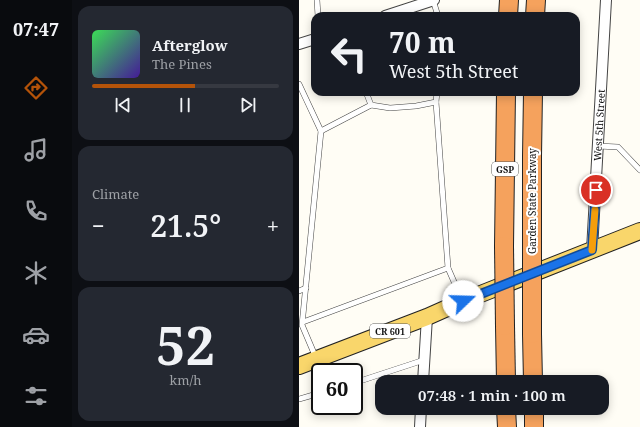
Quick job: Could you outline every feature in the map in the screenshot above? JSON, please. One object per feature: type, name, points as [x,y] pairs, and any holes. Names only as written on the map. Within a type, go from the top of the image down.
[{"type":"highway","points":[[535,12],[536,0]]},
{"type":"highway","name":"GSP","points":[[506,96],[504,246],[506,375]]},
{"type":"highway","name":"Garden State Parkway","points":[[533,96],[533,375]]},
{"type":"highway","points":[[506,415],[507,427]]},
{"type":"highway","points":[[534,415],[534,427]]},
{"type":"main road","name":"CR 601","points":[[299,366],[427,317],[463,301],[640,231]]},
{"type":"street","points":[[397,12],[433,0]]},
{"type":"street","name":"West 5th Street","points":[[592,250],[606,0]]},
{"type":"street","points":[[299,44],[311,40]]},
{"type":"street","points":[[423,375],[427,317]]},
{"type":"street","points":[[420,427],[421,415]]},
{"type":"lane","points":[[317,0],[318,12]]},
{"type":"lane","points":[[433,0],[437,12]]},
{"type":"lane","points":[[299,84],[302,97],[321,131],[306,288],[301,324],[316,359]]},
{"type":"lane","points":[[368,96],[371,105]]},
{"type":"lane","points":[[437,96],[448,268],[463,301]]},
{"type":"lane","points":[[321,131],[371,105],[390,108],[416,106],[436,102]]},
{"type":"lane","points":[[598,146],[618,147],[640,170]]},
{"type":"lane","points":[[301,324],[448,268]]},
{"type":"lane","points":[[299,291],[306,288]]},
{"type":"lane","points":[[363,380],[424,360]]},
{"type":"lane","points":[[299,399],[311,396]]},
{"type":"slow traffic","points":[[592,250],[595,210]]},
{"type":"route","points":[[463,301],[592,250],[596,190]]}]
